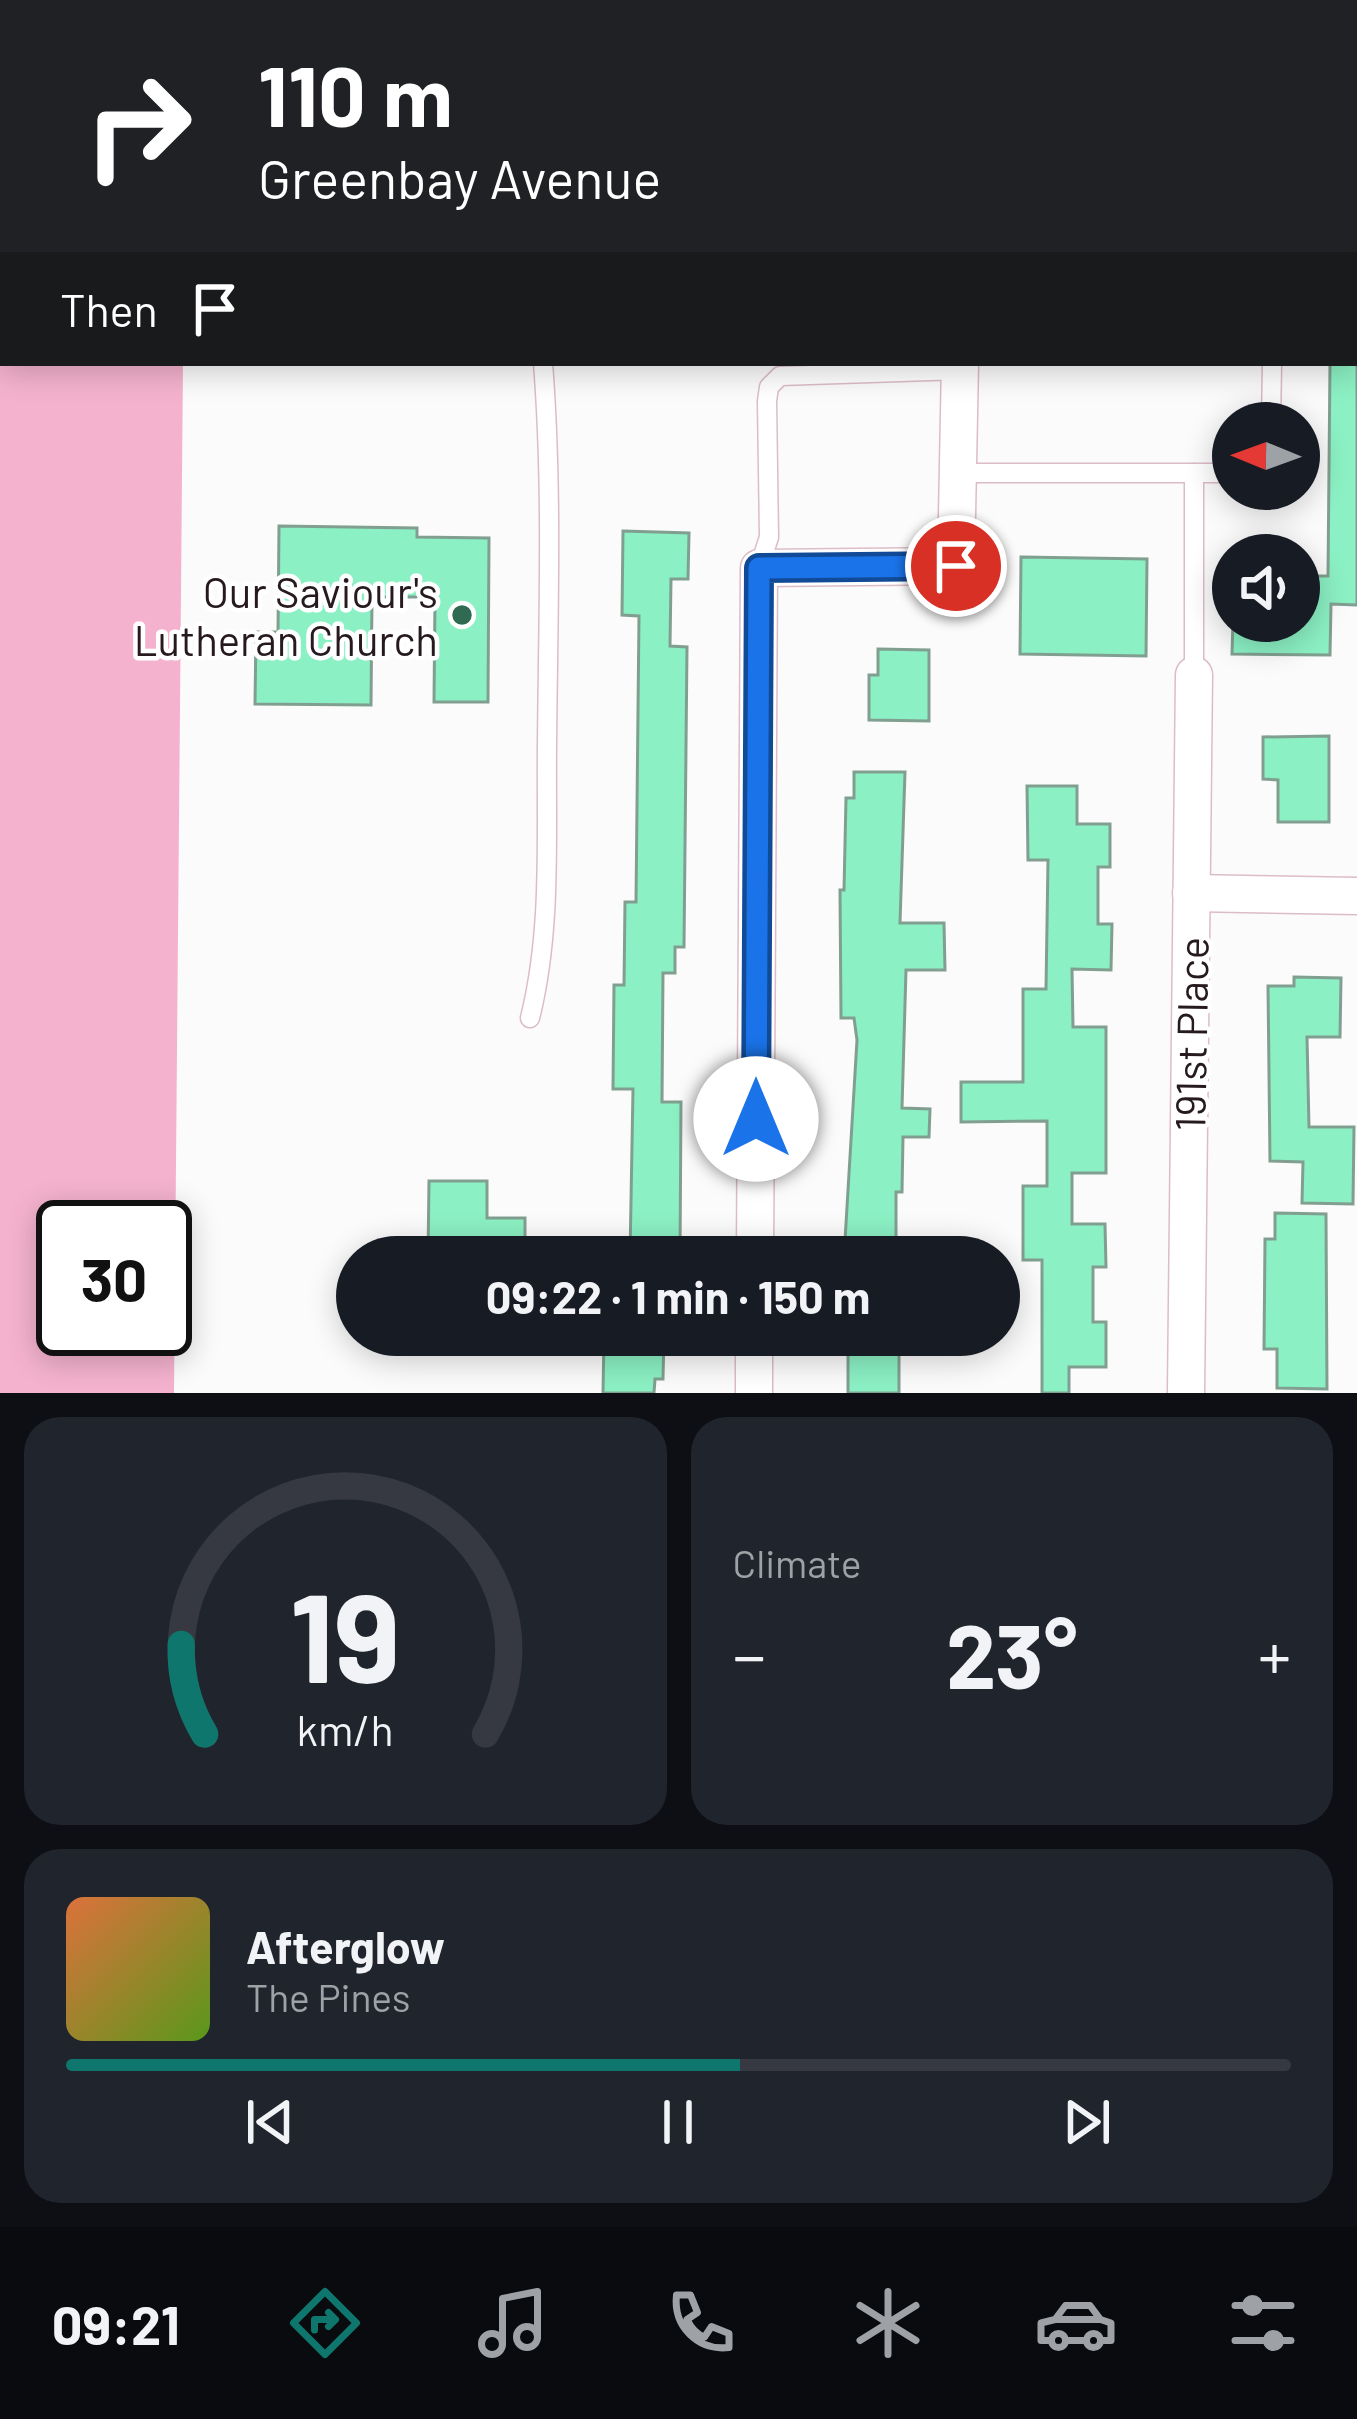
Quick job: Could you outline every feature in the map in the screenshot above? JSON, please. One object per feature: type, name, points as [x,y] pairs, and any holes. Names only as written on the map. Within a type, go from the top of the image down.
[{"type":"street","points":[[755,1236],[759,568],[956,566],[960,367]]},
{"type":"street","name":"191st Place","points":[[1186,1393],[1194,675]]},
{"type":"street","points":[[1191,893],[1357,896]]},
{"type":"street","points":[[754,1356],[754,1393]]},
{"type":"lane","points":[[530,1018],[540,978],[545,894],[550,454],[543,366]]},
{"type":"lane","points":[[1271,402],[1272,366]]},
{"type":"lane","points":[[759,568],[769,537],[769,387],[780,376],[960,367]]},
{"type":"lane","points":[[958,473],[1212,473]]},
{"type":"lane","points":[[1194,675],[1195,473]]},
{"type":"shaded area","points":[[0,366],[183,366],[176,1200],[36,1200],[36,1356],[174,1356],[174,1393],[0,1393]]},
{"type":"building","points":[[1330,366],[1357,366],[1357,605],[1331,604],[1330,655],[1232,654],[1232,642],[1320,642],[1320,576],[1328,576]]},
{"type":"building","name":"Our Saviour's Lutheran Church","points":[[279,526],[417,528],[417,537],[489,538],[488,702],[434,702],[435,597],[372,597],[371,705],[255,704],[256,632],[278,632]]},
{"type":"building","points":[[623,531],[689,533],[688,579],[671,579],[670,646],[687,647],[684,947],[675,947],[675,973],[663,973],[662,1102],[681,1102],[680,1236],[630,1236],[633,1089],[613,1089],[614,985],[624,985],[625,902],[636,902],[639,616],[622,615]]},
{"type":"building","points":[[1021,557],[1147,559],[1146,656],[1020,654]]},
{"type":"building","points":[[878,649],[929,650],[929,721],[869,720],[869,675],[878,675]]},
{"type":"building","points":[[1329,736],[1329,822],[1278,822],[1278,780],[1263,779],[1263,737]]},
{"type":"building","points":[[854,772],[905,772],[900,923],[944,923],[945,970],[906,970],[902,1108],[930,1109],[929,1137],[903,1137],[896,1236],[845,1236],[857,1040],[854,1018],[841,1018],[840,890],[844,890],[846,798],[854,798]]},
{"type":"building","points":[[1027,786],[1077,786],[1077,824],[1110,824],[1110,867],[1098,867],[1098,924],[1112,924],[1111,970],[1072,969],[1073,1027],[1106,1027],[1106,1173],[1072,1173],[1072,1224],[1105,1224],[1106,1267],[1093,1267],[1093,1322],[1106,1322],[1106,1367],[1069,1367],[1069,1393],[1042,1393],[1042,1260],[1023,1260],[1023,1186],[1047,1186],[1047,1121],[961,1122],[961,1082],[1023,1082],[1023,989],[1046,989],[1048,860],[1028,860]]},
{"type":"building","points":[[1294,977],[1341,978],[1340,1037],[1307,1037],[1309,1127],[1354,1127],[1353,1204],[1302,1203],[1303,1162],[1270,1161],[1268,986],[1294,986]]},
{"type":"building","points":[[429,1181],[487,1181],[487,1218],[525,1218],[525,1236],[428,1236]]},
{"type":"building","points":[[1275,1213],[1326,1214],[1327,1389],[1277,1388],[1277,1349],[1264,1349],[1265,1239],[1275,1239]]},
{"type":"building","points":[[604,1356],[664,1356],[663,1379],[655,1379],[654,1393],[603,1393]]},
{"type":"building","points":[[848,1356],[899,1356],[899,1393],[848,1393]]},
{"type":"place","name":"Our Saviour's Lutheran Church","points":[[462,615]]},
{"type":"route","points":[[756,1119],[759,568],[956,566]]}]
